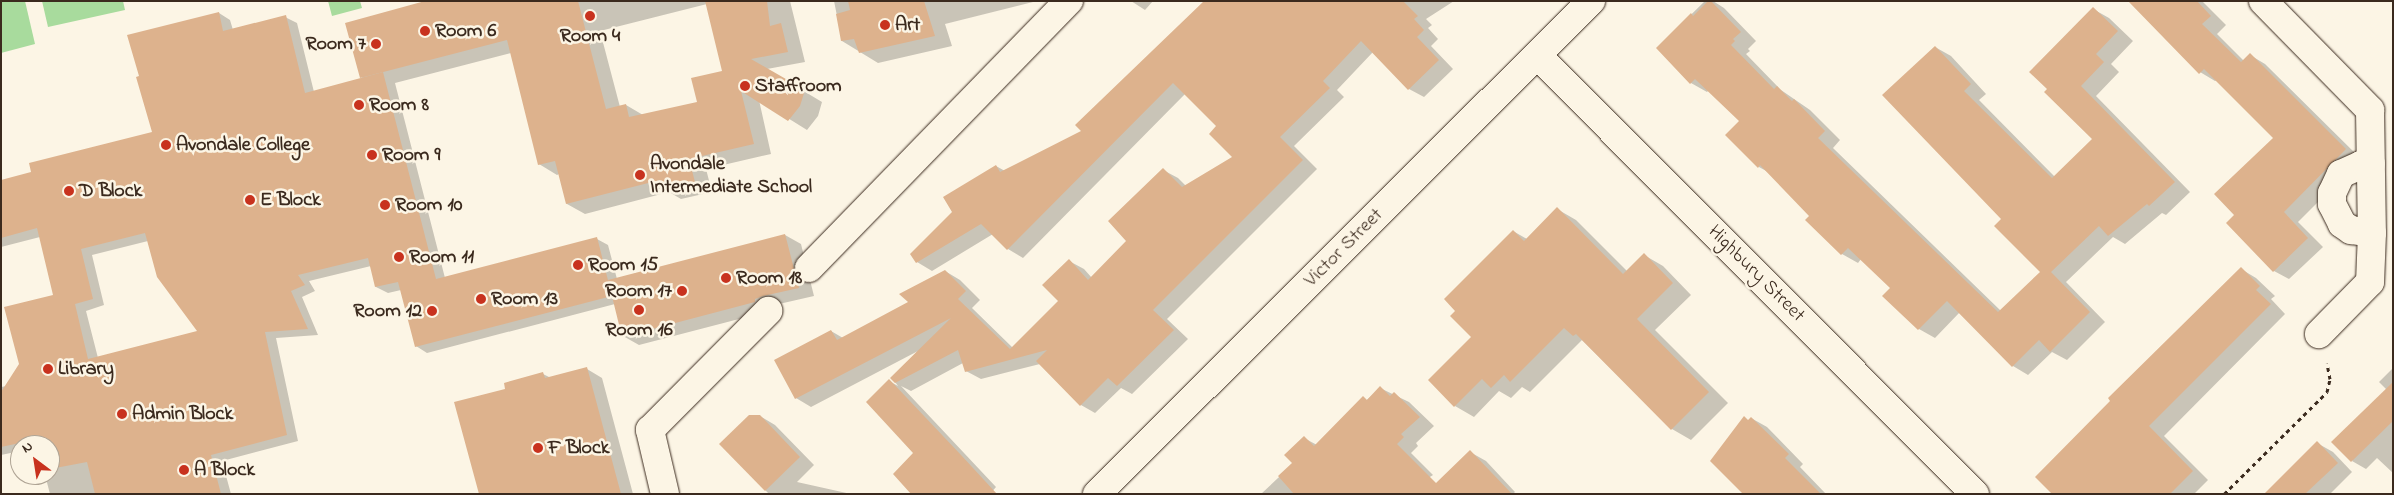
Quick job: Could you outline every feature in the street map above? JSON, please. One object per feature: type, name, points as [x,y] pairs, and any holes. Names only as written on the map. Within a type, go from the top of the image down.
[{"type":"street","points":[[809,268],[1069,1]]},
{"type":"street","name":"Victor Street","points":[[1098,494],[1591,1]]},
{"type":"street","points":[[2263,1],[2370,110],[2372,233],[2370,282],[2319,334]]},
{"type":"street","name":"Highbury Street","points":[[1537,55],[1975,494]]},
{"type":"street","points":[[2371,164],[2361,165],[2341,174],[2334,188],[2332,204],[2342,224],[2351,230],[2361,233],[2372,233]]},
{"type":"street","points":[[665,494],[650,430],[768,311]]},
{"type":"path","points":[[2224,494],[2327,392],[2329,369],[2319,346],[2319,334]]},
{"type":"green space","points":[[1,1],[25,1],[35,44],[1,53]]},
{"type":"green space","points":[[42,1],[123,1],[125,10],[48,27]]},
{"type":"green space","points":[[328,1],[360,1],[362,8],[332,16]]},
{"type":"building","points":[[425,1],[578,1],[606,109],[626,104],[629,117],[697,102],[691,78],[722,71],[705,1],[767,1],[770,26],[781,23],[788,52],[751,59],[805,90],[800,106],[788,121],[741,91],[754,144],[689,159],[695,182],[662,190],[660,180],[566,204],[555,161],[538,165],[507,40],[360,78],[345,23]]},
{"type":"building","name":"Art","points":[[848,1],[924,1],[935,36],[859,53],[854,39],[841,41],[836,14],[850,10]]},
{"type":"building","points":[[1204,1],[1403,1],[1418,16],[1414,19],[1424,30],[1417,37],[1439,60],[1408,90],[1361,41],[1323,81],[1330,88],[1280,137],[1303,160],[1153,310],[1174,330],[1117,386],[1108,378],[1080,406],[1036,361],[1047,350],[965,372],[958,350],[895,383],[890,378],[951,318],[795,399],[774,360],[831,330],[837,340],[908,302],[899,294],[945,270],[966,291],[958,299],[1010,349],[1058,301],[1042,285],[1069,259],[1088,280],[1126,241],[1108,221],[1163,168],[1182,187],[1232,157],[1209,134],[1216,126],[1173,83],[1007,250],[981,224],[916,263],[910,254],[952,212],[943,197],[996,165],[1000,172],[1081,131],[1075,125]]},
{"type":"building","points":[[1708,1],[1711,1],[1741,32],[1733,39],[1735,41],[1731,45],[1774,89],[1777,86],[1792,101],[1794,99],[1825,131],[1818,138],[1998,312],[2040,272],[1994,226],[2001,219],[1882,95],[1935,46],[1971,84],[1964,91],[2052,178],[2092,139],[2044,92],[2047,89],[2029,72],[2093,7],[2118,31],[2096,54],[2104,62],[2081,86],[2175,182],[2149,206],[2147,204],[2108,236],[2099,226],[2051,272],[2090,312],[2050,352],[2039,340],[2012,367],[1947,301],[1918,330],[1882,296],[1890,288],[1848,248],[1841,255],[1805,220],[1809,216],[1760,165],[1758,168],[1725,135],[1739,121],[1695,79],[1690,84],[1656,48],[1691,13],[1693,16]]},
{"type":"building","points":[[2128,1],[2197,1],[2211,16],[2202,24],[2241,62],[2250,53],[2346,149],[2284,212],[2308,238],[2273,272],[2226,223],[2234,215],[2214,194],[2273,138],[2204,69],[2199,74]]},
{"type":"building","points":[[219,12],[223,31],[286,15],[305,93],[383,72],[436,279],[597,237],[612,296],[415,347],[398,282],[375,287],[368,258],[298,275],[305,285],[291,291],[308,329],[265,332],[287,435],[211,455],[221,494],[95,494],[87,462],[60,467],[60,435],[10,435],[10,445],[1,447],[1,392],[19,364],[4,307],[53,295],[37,228],[1,238],[1,180],[31,172],[29,163],[152,132],[136,77],[139,76],[127,35]],"holes":[[[145,233],[157,277],[197,331],[88,359],[75,304],[93,299],[81,249]]]},
{"type":"building","points":[[1557,207],[1623,274],[1644,253],[1673,283],[1637,319],[1709,392],[1671,430],[1576,334],[1573,336],[1564,328],[1510,382],[1504,375],[1491,388],[1482,379],[1454,407],[1428,380],[1471,337],[1450,316],[1455,311],[1444,299],[1513,230],[1524,241]]},
{"type":"building","points":[[785,234],[799,288],[763,296],[755,299],[755,302],[622,337],[608,280]]},
{"type":"building","points":[[2241,267],[2260,286],[2256,290],[2271,304],[2149,426],[2193,471],[2170,494],[2052,494],[2035,477],[2110,401],[2108,398]]},
{"type":"building","name":"F Block","points":[[587,367],[621,494],[479,494],[454,402],[505,389],[504,383],[543,372],[545,378]]},
{"type":"building","points":[[889,379],[997,494],[911,494],[893,474],[913,453],[866,402]]},
{"type":"building","points":[[2393,382],[2393,421],[2351,462],[2331,442]]},
{"type":"building","points":[[1380,386],[1390,396],[1394,392],[1420,417],[1401,434],[1404,437],[1397,444],[1436,483],[1470,450],[1512,494],[1294,494],[1278,476],[1292,463],[1284,455],[1304,436],[1314,446],[1363,396],[1367,400]]},
{"type":"building","points":[[749,415],[760,415],[800,457],[765,491],[719,444]]},
{"type":"building","points":[[1744,416],[1748,420],[1751,417],[1789,454],[1785,458],[1821,494],[1743,494],[1710,461]]},
{"type":"building","points":[[2317,441],[2338,463],[2305,494],[2264,494]]},
{"type":"place","name":"Room 4","points":[[590,16]]},
{"type":"place","name":"Art","points":[[885,25]]},
{"type":"place","name":"Room 6","points":[[425,31]]},
{"type":"place","name":"Room 7","points":[[376,44]]},
{"type":"place","name":"Staffroom","points":[[745,86]]},
{"type":"place","name":"Room 8","points":[[359,105]]},
{"type":"place","name":"Avondale College","points":[[166,145]]},
{"type":"place","name":"Room 9","points":[[372,155]]},
{"type":"place","name":"Avondale Intermediate School","points":[[640,175]]},
{"type":"place","name":"D Block","points":[[69,191]]},
{"type":"place","name":"E Block","points":[[250,200]]},
{"type":"place","name":"Room 10","points":[[385,205]]},
{"type":"place","name":"Room 11","points":[[399,257]]},
{"type":"place","name":"Room 15","points":[[578,265]]},
{"type":"place","name":"Room 18","points":[[726,278]]},
{"type":"place","name":"Room 17","points":[[682,291]]},
{"type":"place","name":"Room 13","points":[[481,299]]},
{"type":"place","name":"Room 16","points":[[639,310]]},
{"type":"place","name":"Room 12","points":[[432,311]]},
{"type":"place","name":"Library","points":[[48,369]]},
{"type":"place","name":"Admin Block","points":[[122,414]]},
{"type":"place","name":"F Block","points":[[538,448]]},
{"type":"place","name":"A Block","points":[[184,470]]}]
